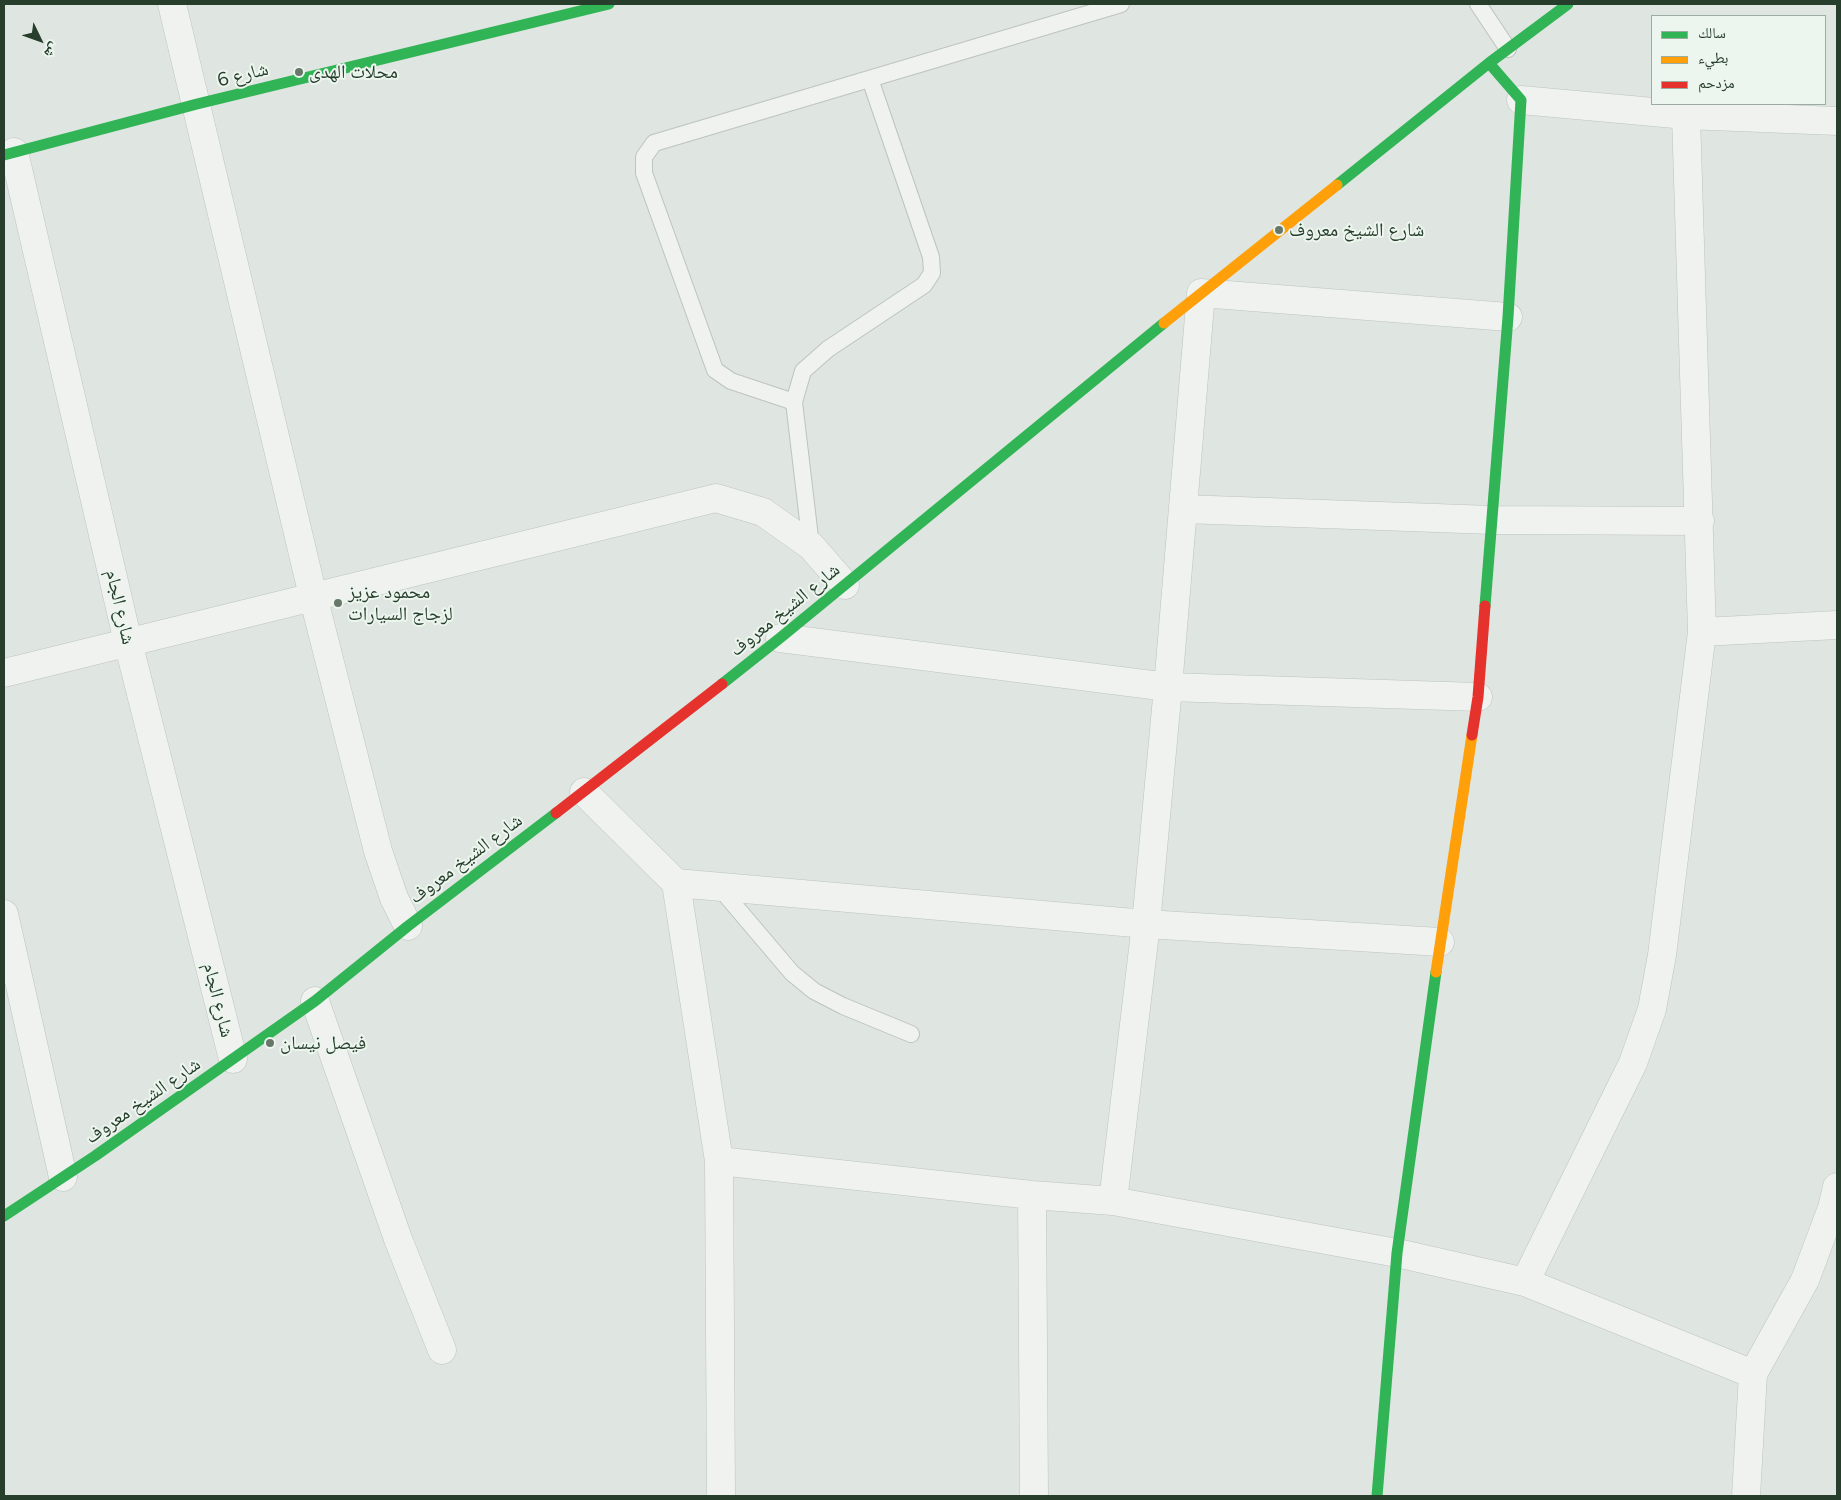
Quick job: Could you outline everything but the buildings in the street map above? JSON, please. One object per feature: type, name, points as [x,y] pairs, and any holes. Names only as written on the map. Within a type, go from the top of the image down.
[{"type":"street","points":[[172,4],[314,596],[378,851],[394,898],[408,926]]},
{"type":"street","name":"شارع 6","points":[[9,154],[196,104],[609,4]]},
{"type":"street","name":"شارع الشيخ معروف","points":[[4,1216],[315,1001],[408,926],[584,792],[780,638],[1201,293],[1489,63],[1568,4]]},
{"type":"street","points":[[1489,63],[1521,100],[1686,115],[1837,121]]},
{"type":"street","points":[[1377,1496],[1397,1253],[1440,942],[1478,697],[1508,316],[1521,100]]},
{"type":"street","points":[[1525,1282],[1633,1063],[1652,1009],[1662,956],[1702,632],[1686,115]]},
{"type":"street","name":"شارع الجام","points":[[9,154],[128,642],[233,1059]]},
{"type":"street","points":[[1113,1201],[1146,924],[1201,293],[1508,316]]},
{"type":"street","points":[[4,673],[716,498],[763,512],[811,546],[845,585]]},
{"type":"street","points":[[1183,509],[1492,520],[1700,521]]},
{"type":"street","points":[[1702,632],[1837,625]]},
{"type":"street","points":[[780,638],[1168,687],[1478,697]]},
{"type":"street","points":[[584,792],[676,883],[719,1161],[720,1496]]},
{"type":"street","points":[[676,883],[1146,924],[1440,942]]},
{"type":"street","points":[[4,914],[63,1177]]},
{"type":"street","points":[[315,1001],[398,1239],[442,1350]]},
{"type":"street","points":[[719,1161],[1032,1195],[1113,1201],[1397,1253],[1525,1282],[1753,1374]]},
{"type":"street","points":[[1746,1496],[1753,1374],[1805,1280],[1832,1208],[1837,1187]]},
{"type":"street","points":[[1032,1195],[1034,1496]]},
{"type":"lane","points":[[794,402],[731,381],[715,370],[644,173],[644,158],[654,143],[1120,4]]},
{"type":"lane","points":[[1478,4],[1508,49]]},
{"type":"lane","points":[[811,546],[794,402],[803,371],[828,350],[924,285],[932,273],[931,257],[870,79]]},
{"type":"lane","points":[[719,887],[792,973],[814,990],[843,1006],[911,1034]]},
{"type":"traffic: fast","points":[[4,155],[197,104],[609,4]]},
{"type":"traffic: fast","points":[[1337,185],[1489,63],[1568,4]]},
{"type":"traffic: fast","points":[[1485,606],[1508,317],[1521,100],[1489,63]]},
{"type":"traffic: fast","points":[[722,684],[1164,323]]},
{"type":"traffic: fast","points":[[4,1216],[95,1156],[315,1001],[408,926],[556,813]]},
{"type":"traffic: fast","points":[[1377,1496],[1397,1253],[1436,972]]},
{"type":"traffic: slow","points":[[1164,323],[1337,185]]},
{"type":"traffic: slow","points":[[1436,972],[1472,735]]},
{"type":"traffic: jam","points":[[1472,735],[1478,697],[1485,606]]},
{"type":"traffic: jam","points":[[556,813],[722,684]]},
{"type":"place","name":"محلات الهدى","points":[[299,72]]},
{"type":"place","name":"شارع الشيخ معروف","points":[[1279,230]]},
{"type":"place","name":"محمود عزيز لزجاج السيارات","points":[[338,603]]},
{"type":"place","name":"فيصل نيسان","points":[[270,1043]]}]
